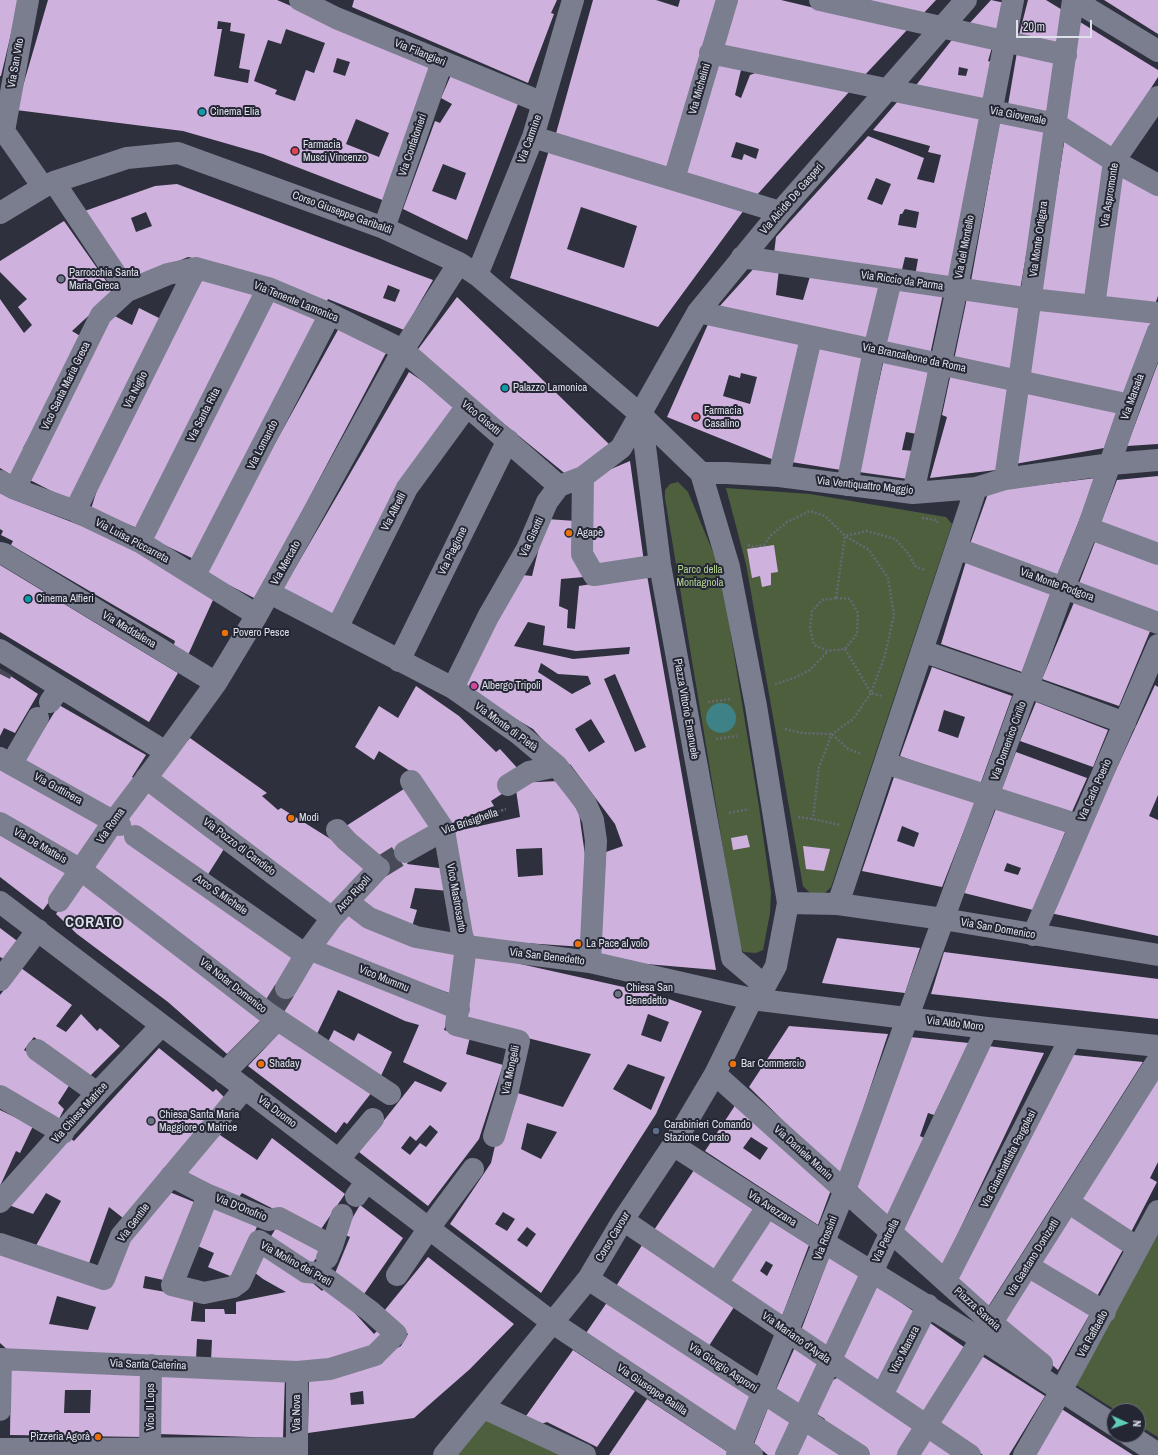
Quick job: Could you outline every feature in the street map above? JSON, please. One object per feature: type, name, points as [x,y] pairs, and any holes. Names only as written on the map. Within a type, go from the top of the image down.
[{"type":"street","name":"Via San Vito","points":[[28,0],[4,131],[48,184]]},
{"type":"street","name":"Via Filangieri","points":[[300,0],[339,9],[442,62],[543,103]]},
{"type":"street","name":"Via Carmine","points":[[477,275],[533,137],[573,0]]},
{"type":"street","name":"Via Michelini","points":[[674,179],[710,53],[727,0]]},
{"type":"street","points":[[820,0],[1066,55]]},
{"type":"street","name":"Via Alcide De Gasperi","points":[[641,415],[698,312],[780,212],[966,0]]},
{"type":"street","name":"Via del Montello","points":[[913,493],[957,288],[1013,0]]},
{"type":"street","points":[[1073,0],[1158,51]]},
{"type":"street","name":"Via Monte Ortigara","points":[[1005,479],[1073,0]]},
{"type":"street","name":"Via Giovenale","points":[[710,53],[1056,124],[1114,161],[1158,185]]},
{"type":"street","name":"Via Confalonieri","points":[[384,228],[442,62]]},
{"type":"street","name":"Via Aspromonte","points":[[1094,306],[1114,161],[1158,97]]},
{"type":"street","points":[[533,137],[780,212]]},
{"type":"street","name":"Corso Giuseppe Garibaldi","points":[[0,213],[48,184],[127,158],[178,153],[384,228],[459,262],[477,275],[641,415]]},
{"type":"street","points":[[48,184],[127,291]]},
{"type":"street","name":"Via Riccio da Parma","points":[[742,257],[891,280],[1030,299],[1158,313]]},
{"type":"street","name":"Via Mercato","points":[[166,752],[216,683],[258,616],[403,350],[459,262]]},
{"type":"street","name":"Via Tenente Lamonica","points":[[127,291],[168,274],[196,268],[268,288],[330,314],[403,350]]},
{"type":"street","name":"Via Niglio","points":[[75,511],[196,268]]},
{"type":"street","points":[[847,485],[874,350],[891,280]]},
{"type":"street","name":"Via Santa Rita","points":[[140,542],[268,288]]},
{"type":"street","name":"Vico Santa Maria Greca","points":[[7,485],[101,314],[127,291]]},
{"type":"street","name":"Via Brancaleone da Roma","points":[[698,312],[812,338],[940,363],[1018,382],[1130,405]]},
{"type":"street","name":"Via Lomando","points":[[195,575],[330,314]]},
{"type":"street","name":"Via Marsala","points":[[1111,464],[1130,405],[1158,331]]},
{"type":"street","points":[[779,476],[812,338]]},
{"type":"street","name":"Vico Gisotti","points":[[403,350],[559,486]]},
{"type":"street","name":"Via Altrelli","points":[[337,628],[406,488],[467,406]]},
{"type":"street","points":[[559,486],[583,477],[621,448],[641,415],[701,473],[729,567],[756,706],[788,903],[776,966],[758,993]]},
{"type":"street","name":"Piazza Vittorio Emanuele","points":[[641,415],[660,564],[732,958],[758,993]]},
{"type":"street","name":"Via Piagione","points":[[399,661],[508,440]]},
{"type":"street","name":"Via Ventiquattro Maggio","points":[[701,473],[726,472],[779,476],[913,493],[976,488],[1005,479],[1111,464],[1158,460]]},
{"type":"street","name":"Via Domenico Cirillo","points":[[907,1018],[1064,587],[1088,528],[1111,464]]},
{"type":"street","points":[[583,477],[582,554],[594,575],[660,564]]},
{"type":"street","name":"Via Luisa Piccarreta","points":[[7,485],[75,511],[140,542],[195,575],[258,616]]},
{"type":"street","name":"Via Gisotti","points":[[453,688],[488,617],[527,549],[547,502],[559,486]]},
{"type":"street","points":[[788,903],[838,904],[876,759],[922,651],[976,488]]},
{"type":"street","points":[[1088,528],[1158,554]]},
{"type":"street","name":"Via Monte Podgora","points":[[956,548],[1158,623]]},
{"type":"street","name":"Via Maddalena","points":[[0,553],[4,554],[216,683]]},
{"type":"street","name":"Via Monte di Pietà","points":[[270,593],[453,688],[519,734],[557,766],[585,802],[593,820],[596,841],[590,962]]},
{"type":"street","name":"Via Carlo Poerio","points":[[1033,935],[1079,825],[1125,723],[1152,678],[1158,645]]},
{"type":"street","points":[[922,651],[1028,687],[1125,723]]},
{"type":"street","points":[[3,658],[49,702],[166,752]]},
{"type":"street","points":[[6,761],[49,702]]},
{"type":"street","name":"Via Roma","points":[[59,901],[81,870],[123,827],[146,778],[166,752]]},
{"type":"street","points":[[876,759],[1079,825]]},
{"type":"street","name":"Via Guttinera","points":[[6,761],[123,827]]},
{"type":"street","points":[[508,785],[529,772],[557,766]]},
{"type":"street","name":"Via Pozzo di Candido","points":[[146,778],[332,918]]},
{"type":"street","name":"Vico Mastrosanto","points":[[411,781],[444,830],[462,935],[466,946],[458,1017]]},
{"type":"street","name":"Via De Matteis","points":[[0,823],[81,870]]},
{"type":"street","name":"Arco S.Michele","points":[[123,827],[308,952]]},
{"type":"street","name":"Arco Ripoli","points":[[308,952],[332,918],[378,868],[346,840],[337,830]]},
{"type":"street","name":"Via Brisighella","points":[[405,852],[444,830]]},
{"type":"street","name":"Via Notar Domenico","points":[[81,870],[273,1014],[390,1094]]},
{"type":"street","name":"Via Duomo","points":[[0,902],[160,1026],[245,1088],[339,1160],[362,1188],[429,1228],[553,1324]]},
{"type":"street","name":"Via San Benedetto","points":[[348,902],[369,918],[416,937],[466,946],[590,962],[758,993]]},
{"type":"street","name":"Via San Domenico","points":[[838,904],[943,919],[1158,955]]},
{"type":"street","points":[[3,970],[38,930]]},
{"type":"street","points":[[286,988],[308,952]]},
{"type":"street","name":"Vico Mummu","points":[[308,952],[458,1017]]},
{"type":"street","name":"Via Aldo Moro","points":[[758,993],[907,1018],[1158,1046]]},
{"type":"street","name":"Corso Cavour","points":[[444,1455],[553,1324],[588,1279],[623,1220],[673,1145],[715,1074],[758,993]]},
{"type":"street","points":[[224,1073],[273,1014]]},
{"type":"street","name":"Via Mongelli","points":[[458,1017],[519,1041],[508,1090],[494,1136]]},
{"type":"street","name":"Via Rossini","points":[[743,1453],[762,1393],[825,1243],[907,1018]]},
{"type":"street","name":"Via Chiesa Matrice","points":[[0,1202],[97,1093],[160,1026]]},
{"type":"street","name":"Via Petrella","points":[[786,1455],[987,1028]]},
{"type":"street","name":"Via Giambattista Pergolesi","points":[[946,1280],[1071,1037]]},
{"type":"street","points":[[37,1050],[97,1093]]},
{"type":"street","name":"Via Gaetano Donizetti","points":[[908,1455],[1158,1060]]},
{"type":"street","name":"Via Daniele Manin","points":[[715,1074],[891,1231]]},
{"type":"street","name":"Via Gentile","points":[[0,1244],[104,1279],[121,1236],[245,1088]]},
{"type":"street","points":[[0,1096],[63,1132]]},
{"type":"street","points":[[339,1160],[373,1119]]},
{"type":"street","name":"Via Avezzana","points":[[673,1145],[767,1207],[871,1272]]},
{"type":"street","points":[[398,1275],[429,1228],[473,1169]]},
{"type":"street","name":"Via D'Onofrio","points":[[171,1176],[208,1195],[269,1220],[279,1218],[332,1246]]},
{"type":"street","name":"Via Molino dei Preti","points":[[208,1195],[172,1285],[204,1293],[233,1287],[240,1282],[259,1241],[306,1272],[319,1273],[370,1311],[396,1334],[375,1355],[330,1369],[297,1372]]},
{"type":"street","points":[[1068,1202],[1138,1248]]},
{"type":"street","points":[[717,1283],[767,1207]]},
{"type":"street","name":"Via Raffaello","points":[[1024,1455],[1063,1388],[1158,1211]]},
{"type":"street","points":[[319,1273],[332,1246],[342,1215]]},
{"type":"street","points":[[259,1241],[269,1220]]},
{"type":"street","name":"Via Mariano d'Ayala","points":[[623,1220],[789,1331],[830,1361],[927,1424],[970,1455]]},
{"type":"street","name":"Piazza Savoia","points":[[891,1231],[946,1280],[986,1330]]},
{"type":"street","points":[[1028,1266],[1104,1312]]},
{"type":"street","name":"Piazza Savoia","points":[[871,1272],[928,1305],[986,1330],[1106,1419]]},
{"type":"street","name":"Via Giorgio Asproni","points":[[588,1279],[859,1455]]},
{"type":"street","name":"Vico Manara","points":[[882,1394],[928,1305]]},
{"type":"street","name":"Via Giuseppe Balilla","points":[[553,1324],[743,1453]]},
{"type":"street","points":[[0,1359],[0,1410]]},
{"type":"street","name":"Via Santa Caterina","points":[[0,1359],[297,1372]]},
{"type":"street","name":"Vico II Lops","points":[[150,1449],[151,1365]]},
{"type":"street","name":"Via Nova","points":[[297,1372],[297,1452]]},
{"type":"street","points":[[484,1408],[585,1455]]},
{"type":"street","points":[[1141,1443],[1158,1454]]},
{"type":"street","points":[[2,1455],[0,1449],[150,1449],[297,1452]]},
{"type":"path","points":[[746,538],[748,545],[754,547],[764,545],[770,536],[787,522],[810,511],[825,516],[845,536],[869,550],[888,578],[894,615],[885,655],[871,692],[853,719],[832,734],[819,767],[813,819]]},
{"type":"path","points":[[920,518],[936,520],[943,527]]},
{"type":"path","points":[[845,536],[868,531],[895,539],[908,553],[915,566],[928,571]]},
{"type":"path","points":[[836,598],[845,536]]},
{"type":"path","points":[[836,598],[850,599],[858,613],[857,634],[845,650],[828,652],[814,645],[810,628],[812,611],[822,600],[836,598]]},
{"type":"path","points":[[845,650],[871,692],[886,697]]},
{"type":"path","points":[[776,690],[775,684],[794,678],[810,670],[828,652]]},
{"type":"path","points":[[702,704],[738,698]]},
{"type":"path","points":[[783,736],[782,728],[802,733],[832,734],[848,749],[876,759]]},
{"type":"path","points":[[715,739],[743,735]]},
{"type":"path","name":"Via Brisighella","points":[[444,830],[511,808],[508,785]]},
{"type":"path","points":[[727,813],[755,808]]},
{"type":"path","points":[[796,817],[813,819],[846,827]]},
{"type":"green space","name":"Parco della Montagnola","points":[[678,482],[688,492],[720,569],[759,807],[771,892],[770,913],[763,950],[756,953],[743,952],[739,944],[665,498],[665,490],[670,484]]},
{"type":"green space","points":[[726,488],[810,494],[946,517],[952,524],[831,887],[825,893],[810,893],[803,886],[746,564]]},
{"type":"green space","points":[[1158,1229],[1158,1437],[1146,1430],[1146,1403],[1106,1404],[1076,1385]]},
{"type":"green space","points":[[488,1415],[567,1455],[452,1455]]},
{"type":"shaded area","points":[[721,703],[731,708],[736,718],[731,728],[721,733],[711,728],[706,718],[711,708]]},
{"type":"building","points":[[0,0],[19,0],[1,76],[0,76]]},
{"type":"building","points":[[48,0],[277,0],[436,68],[385,201],[263,154],[183,131],[16,110]],"holes":[[[218,21],[231,23],[230,31],[245,34],[239,68],[250,70],[248,83],[214,76],[222,29],[217,29]],[[286,29],[325,43],[314,73],[306,70],[295,101],[275,94],[277,90],[254,81],[268,40],[281,44]],[[337,58],[350,62],[345,76],[333,72]],[[356,119],[389,133],[379,157],[346,144]]]},
{"type":"building","points":[[354,0],[557,0],[551,13],[554,14],[528,83],[352,7]]},
{"type":"building","points":[[593,0],[656,0],[678,7],[680,0],[719,0],[666,171],[555,137]]},
{"type":"building","points":[[738,0],[781,0],[907,30],[863,77],[722,48]]},
{"type":"building","points":[[852,0],[936,0],[921,16]]},
{"type":"building","points":[[991,0],[1005,3],[997,33],[967,26]]},
{"type":"building","points":[[1028,0],[1046,0],[1064,11],[1058,49],[1018,39]]},
{"type":"building","points":[[1104,0],[1158,0],[1158,34]]},
{"type":"building","points":[[1080,22],[1158,70],[1158,77],[1112,150],[1065,120]]},
{"type":"building","points":[[955,36],[993,44],[988,61],[994,63],[985,101],[913,89]],"holes":[[[959,67],[968,69],[966,76],[958,75]]]},
{"type":"building","points":[[1017,52],[1056,59],[1048,112],[1008,105]]},
{"type":"building","points":[[719,64],[741,70],[735,95],[741,98],[750,75],[758,72],[849,92],[756,196],[683,175]],"holes":[[[736,142],[759,149],[756,159],[744,154],[742,160],[731,157]]]},
{"type":"building","points":[[451,75],[518,104],[467,240],[403,209],[435,121],[440,123],[452,104],[441,98]],"holes":[[[443,164],[466,173],[456,200],[432,191]]]},
{"type":"building","points":[[898,101],[981,116],[950,279],[915,276],[918,259],[905,257],[901,274],[774,254],[776,237],[868,136],[924,158],[917,179],[934,183],[941,155],[928,152],[930,146],[873,130]],"holes":[[[876,178],[891,184],[882,205],[867,199]],[[905,209],[919,212],[916,228],[898,225],[900,214],[902,214]]]},
{"type":"building","points":[[1000,120],[1048,129],[1020,290],[971,281]]},
{"type":"building","points":[[1065,137],[1104,163],[1085,297],[1041,290]]},
{"type":"building","points":[[550,147],[744,210],[658,327],[510,278]],"holes":[[[581,207],[637,226],[624,268],[567,249]]]},
{"type":"building","points":[[1119,172],[1158,196],[1158,296],[1154,307],[1099,299]]},
{"type":"building","points":[[177,184],[433,280],[404,330],[328,299],[326,303],[229,266],[188,257],[124,284],[82,212],[155,186]],"holes":[[[146,212],[152,226],[136,232],[131,218]],[[388,285],[400,290],[395,302],[383,298]]]},
{"type":"building","points":[[64,221],[116,295],[110,296],[72,331],[85,339],[23,448],[26,450],[13,476],[0,468],[0,299],[24,333],[32,325],[18,307],[27,299],[0,272],[0,261]]},
{"type":"building","points":[[756,266],[779,269],[776,295],[803,300],[811,273],[881,284],[870,343],[718,308]]},
{"type":"building","points":[[205,275],[263,292],[137,528],[91,509],[109,452]]},
{"type":"building","points":[[899,285],[943,294],[930,355],[885,347]]},
{"type":"building","name":"Palazzo Lamonica","points":[[457,297],[610,445],[568,476],[416,352]]},
{"type":"building","points":[[967,298],[1020,304],[1010,372],[954,360]]},
{"type":"building","points":[[274,299],[323,317],[198,561],[152,539]]},
{"type":"building","points":[[1040,307],[1152,321],[1125,397],[1029,378]]},
{"type":"building","points":[[139,308],[167,322],[73,502],[26,478],[109,313],[132,325]]},
{"type":"building","points":[[709,322],[800,342],[774,460],[667,417]],"holes":[[[741,373],[757,377],[750,404],[723,396],[729,375],[740,378]]]},
{"type":"building","points":[[339,328],[387,351],[280,553],[254,598],[229,585],[225,591],[202,575]]},
{"type":"building","points":[[816,345],[867,355],[841,470],[791,462]]},
{"type":"building","points":[[884,359],[929,367],[917,434],[906,432],[902,450],[914,451],[908,479],[859,472]]},
{"type":"building","points":[[1158,363],[1158,444],[1127,446]]},
{"type":"building","points":[[409,372],[459,406],[338,618],[283,589]]},
{"type":"building","points":[[951,373],[1009,385],[996,470],[930,478],[947,417],[942,415]]},
{"type":"building","points":[[1027,390],[1118,408],[1104,448],[1015,464]]},
{"type":"building","points":[[630,461],[644,562],[597,567],[587,554],[590,478]]},
{"type":"building","points":[[1158,476],[1158,544],[1100,525],[1117,480]]},
{"type":"building","points":[[1096,478],[1057,576],[970,544],[989,491]]},
{"type":"building","points":[[0,493],[100,533],[151,557],[213,600],[188,655],[173,648],[175,641],[11,545],[13,541],[1,535],[3,531],[0,529]]},
{"type":"building","points":[[546,519],[576,521],[584,577],[561,579],[559,606],[568,610],[567,628],[575,629],[579,586],[647,575],[716,970],[600,960],[606,852],[623,846],[615,824],[570,764],[567,767],[533,729],[461,687],[522,575],[532,576]],"holes":[[[528,622],[545,626],[543,645],[576,651],[630,647],[629,654],[573,659],[514,646]],[[541,663],[558,674],[588,676],[591,684],[572,694],[538,672]],[[615,674],[646,747],[635,752],[604,679]],[[591,719],[605,742],[589,752],[575,729]]]},
{"type":"building","points":[[1095,542],[1158,563],[1158,614],[1078,586]]},
{"type":"building","points":[[774,545],[778,572],[771,573],[771,585],[762,587],[760,576],[752,578],[747,549]]},
{"type":"building","points":[[967,558],[1052,590],[1022,672],[941,644]]},
{"type":"building","name":"Cinema Alfieri","points":[[0,565],[178,673],[149,722],[0,632]]},
{"type":"building","points":[[1075,600],[1151,629],[1119,706],[1042,679]]},
{"type":"building","points":[[932,667],[1012,696],[980,785],[900,756]],"holes":[[[944,710],[965,717],[958,738],[938,731]]]},
{"type":"building","points":[[0,669],[38,694],[15,733],[4,728],[0,736]]},
{"type":"building","points":[[1155,685],[1158,687],[1158,795],[1149,816],[1158,820],[1158,936],[1050,913]]},
{"type":"building","points":[[416,686],[459,716],[496,752],[500,749],[520,771],[505,792],[491,801],[494,806],[450,824],[419,777],[379,751],[374,760],[355,747],[379,706],[398,718]]},
{"type":"building","points":[[1036,702],[1108,730],[1093,767],[1020,741]]},
{"type":"building","points":[[59,705],[146,755],[132,777],[138,781],[109,814],[19,763],[37,740]]},
{"type":"building","points":[[190,738],[267,793],[262,796],[278,810],[281,808],[372,865],[329,912],[153,780]]},
{"type":"building","points":[[1016,752],[1087,778],[1071,814],[1001,791]]},
{"type":"building","points":[[0,765],[106,822],[78,862],[0,818]]},
{"type":"building","points":[[895,774],[976,800],[942,887],[862,871]],"holes":[[[902,826],[919,833],[914,847],[897,841]]]},
{"type":"building","points":[[559,781],[579,813],[585,855],[584,947],[466,939],[448,833],[520,817],[515,783]],"holes":[[[542,848],[543,875],[518,877],[516,849]]]},
{"type":"building","points":[[149,785],[229,841],[207,876],[312,955],[450,1011],[444,1030],[470,1037],[466,1054],[503,1065],[479,1139],[428,1206],[359,1152],[415,1081],[441,1092],[447,1083],[403,1062],[419,1025],[405,1021],[338,990],[315,1038],[89,865]],"holes":[[[430,1125],[438,1132],[426,1147],[420,1143],[410,1155],[401,1148],[410,1136],[416,1141]]]},
{"type":"building","points":[[407,787],[437,829],[410,857],[407,864],[447,869],[449,891],[415,888],[410,908],[417,910],[411,930],[358,907],[381,874],[346,826]]},
{"type":"building","points":[[997,806],[1066,830],[1033,910],[964,893]],"holes":[[[1007,863],[1021,868],[1018,875],[1004,871]]]},
{"type":"building","points":[[0,830],[72,871],[43,910],[0,877]]},
{"type":"building","points":[[747,835],[750,847],[733,850],[731,838]]},
{"type":"building","points":[[803,846],[830,849],[824,871],[806,869]]},
{"type":"building","points":[[80,877],[262,1019],[227,1054],[168,1002],[77,934],[56,914]]},
{"type":"building","points":[[348,906],[462,951],[455,995],[316,946]]},
{"type":"building","points":[[0,928],[20,943],[8,961],[0,957]]},
{"type":"building","points":[[837,938],[920,948],[905,993],[822,983]]},
{"type":"building","points":[[944,952],[1158,979],[1158,1019],[931,994]]},
{"type":"building","points":[[471,953],[655,994],[702,1011],[656,1114],[541,1293],[450,1224],[491,1163],[508,1090],[563,1107],[591,1054],[464,1022]],"holes":[[[648,1014],[669,1022],[661,1042],[641,1035]],[[628,1064],[665,1077],[651,1110],[613,1089]],[[527,1123],[557,1132],[541,1159],[521,1149]],[[503,1212],[515,1219],[507,1231],[495,1224]],[[527,1227],[536,1234],[527,1247],[517,1240]]]},
{"type":"building","points":[[21,968],[72,1005],[56,1026],[66,1032],[81,1014],[97,1031],[100,1028],[120,1046],[87,1079],[34,1037],[24,1050],[72,1081],[58,1103],[64,1109],[57,1123],[0,1091],[0,995]]},
{"type":"building","points":[[789,1026],[888,1034],[842,1173],[835,1172],[749,1087]]},
{"type":"building","points":[[283,1029],[372,1092],[347,1124],[344,1122],[336,1133],[248,1066]]},
{"type":"building","points":[[334,1030],[354,1041],[358,1033],[392,1052],[380,1078],[326,1046]]},
{"type":"building","points":[[910,1037],[969,1043],[934,1115],[928,1113],[920,1136],[924,1138],[888,1216],[856,1186]]},
{"type":"building","points":[[988,1046],[1044,1053],[942,1267],[902,1229]]},
{"type":"building","name":"Chiesa Santa Maria Maggiore o Matrice","points":[[159,1048],[213,1092],[216,1089],[228,1101],[123,1218],[109,1207],[88,1266],[34,1249],[61,1201],[46,1193],[33,1214],[6,1204],[68,1137],[74,1141]]},
{"type":"building","points":[[1065,1054],[1143,1062],[988,1307],[958,1279]]},
{"type":"building","points":[[1158,1067],[1158,1162],[1150,1178],[1157,1182],[1129,1236],[1076,1198]]},
{"type":"building","points":[[738,1101],[832,1187],[818,1225],[705,1151]],"holes":[[[751,1137],[768,1148],[760,1160],[743,1148]]]},
{"type":"building","points":[[0,1110],[33,1126],[20,1153],[16,1151],[0,1186]]},
{"type":"building","points":[[214,1131],[257,1160],[272,1138],[345,1194],[319,1232],[242,1193],[235,1202],[181,1174]]},
{"type":"building","points":[[694,1170],[754,1210],[712,1274],[652,1233]]},
{"type":"building","points":[[167,1191],[199,1204],[168,1281],[145,1276],[143,1288],[194,1297],[191,1321],[205,1322],[205,1309],[224,1309],[225,1314],[236,1314],[236,1302],[286,1292],[263,1279],[250,1269],[261,1250],[307,1278],[322,1291],[328,1284],[374,1334],[378,1330],[383,1335],[368,1347],[327,1364],[211,1361],[212,1340],[197,1339],[196,1360],[10,1352],[0,1343],[0,1253],[110,1285],[126,1237]],"holes":[[[57,1296],[96,1307],[88,1330],[49,1324]]]},
{"type":"building","points":[[212,1201],[259,1222],[235,1278],[208,1267],[214,1253],[193,1244]]},
{"type":"building","points":[[360,1205],[403,1238],[362,1297],[333,1278],[350,1237],[343,1234]]},
{"type":"building","points":[[1070,1212],[1125,1246],[1095,1300],[1037,1263]]},
{"type":"building","points":[[769,1220],[809,1245],[781,1319],[728,1283]],"holes":[[[766,1261],[773,1265],[767,1276],[760,1271]]]},
{"type":"building","points":[[279,1223],[323,1249],[308,1269],[267,1243]]},
{"type":"building","points":[[644,1242],[736,1304],[705,1352],[613,1291]]},
{"type":"building","points":[[428,1257],[514,1324],[470,1369],[414,1418],[308,1433],[309,1379],[383,1363],[381,1357],[401,1346],[408,1334],[384,1311]],"holes":[[[363,1391],[364,1404],[351,1405],[350,1393]]]},
{"type":"building","points":[[829,1257],[860,1277],[827,1349],[800,1333]]},
{"type":"building","points":[[1029,1276],[1091,1312],[1058,1370],[1000,1320]]},
{"type":"building","points":[[874,1284],[919,1315],[882,1387],[841,1359]]},
{"type":"building","points":[[610,1298],[753,1393],[735,1434],[584,1336]]},
{"type":"building","points":[[926,1320],[964,1347],[923,1414],[888,1391]]},
{"type":"building","points":[[795,1347],[822,1364],[800,1411],[774,1394]]},
{"type":"building","points":[[573,1350],[635,1391],[597,1447],[547,1422],[538,1425],[526,1416]]},
{"type":"building","points":[[977,1353],[1045,1396],[1009,1455],[983,1455],[937,1422]]},
{"type":"building","points":[[11,1368],[142,1370],[142,1437],[10,1435]],"holes":[[[65,1390],[91,1390],[90,1413],[64,1413]]]},
{"type":"building","points":[[160,1372],[285,1376],[283,1438],[158,1434]]},
{"type":"building","points":[[839,1377],[915,1427],[897,1455],[868,1455],[822,1425],[825,1419],[815,1413],[833,1380]]},
{"type":"building","points":[[647,1399],[728,1452],[727,1455],[609,1455]]},
{"type":"building","points":[[770,1403],[796,1420],[778,1455],[768,1455],[754,1444]]},
{"type":"building","points":[[1057,1406],[1106,1438],[1106,1443],[1114,1443],[1133,1455],[1032,1455]]},
{"type":"building","points":[[808,1428],[849,1455],[796,1455]]},
{"type":"building","points":[[930,1436],[958,1455],[917,1455]]},
{"type":"tunnel","points":[[0,674],[2,670]]},
{"type":"tunnel","points":[[379,868],[405,852]]},
{"type":"tunnel","points":[[273,1009],[286,988]]},
{"type":"place","name":"Cinema Elia","points":[[202,112]]},
{"type":"place","name":"Farmacia Musci Vincenzo","points":[[295,151]]},
{"type":"place","name":"Parrocchia Santa Maria Greca","points":[[61,279]]},
{"type":"place","name":"Palazzo Lamonica","points":[[505,388]]},
{"type":"place","name":"Farmacia Casalino","points":[[696,417]]},
{"type":"place","name":"Agapè","points":[[569,533]]},
{"type":"place","name":"Cinema Alfieri","points":[[28,599]]},
{"type":"place","name":"Povero Pesce","points":[[225,633]]},
{"type":"place","name":"Albergo Tripoli","points":[[474,686]]},
{"type":"place","name":"Modì","points":[[291,818]]},
{"type":"place","name":"La Pace al volo","points":[[578,944]]},
{"type":"place","name":"Chiesa San Benedetto","points":[[618,994]]},
{"type":"place","name":"Shaday","points":[[261,1064]]},
{"type":"place","name":"Bar Commercio","points":[[733,1064]]},
{"type":"place","name":"Chiesa Santa Maria Maggiore o Matrice","points":[[151,1121]]},
{"type":"place","name":"Carabinieri Comando Stazione Corato","points":[[656,1131]]},
{"type":"place","name":"Pizzeria Agorà","points":[[98,1437]]},
{"type":"district","name":"CORATO","points":[[94,923]]}]
